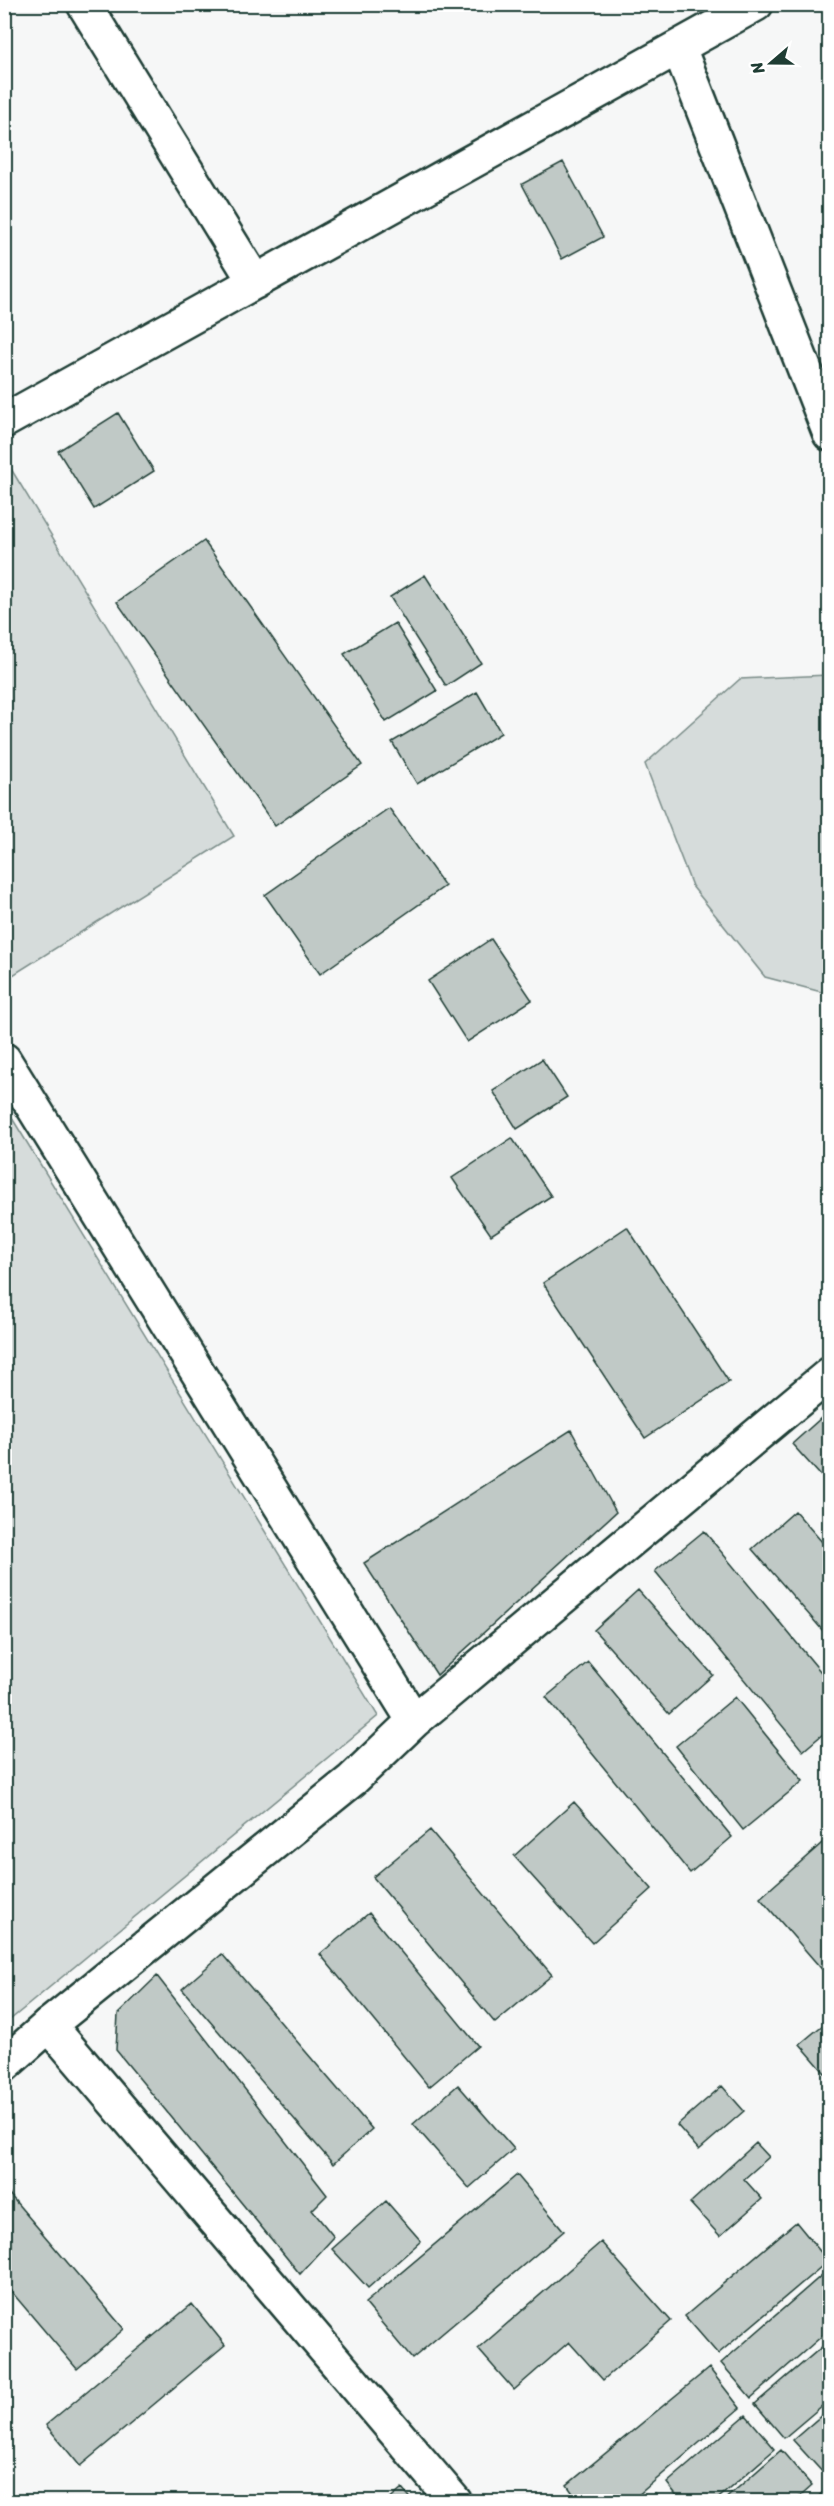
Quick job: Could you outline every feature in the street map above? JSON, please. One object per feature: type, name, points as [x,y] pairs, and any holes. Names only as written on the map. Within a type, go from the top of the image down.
[{"type":"street","points":[[84,4],[255,282]]},
{"type":"street","points":[[4,421],[756,4]]},
{"type":"street","points":[[679,48],[830,434]]},
{"type":"street","points":[[4,1060],[414,1721]]},
{"type":"street","points":[[4,2065],[49,2025],[352,1780],[414,1721],[830,1374]]},
{"type":"street","points":[[49,2025],[455,2502]]},
{"type":"shaded area","points":[[5,459],[234,836],[4,980]]},
{"type":"shaded area","points":[[830,675],[829,994],[765,977],[692,886],[645,764],[740,679]]},
{"type":"shaded area","points":[[4,1105],[378,1716],[5,2024],[4,2024]]},
{"type":"building","points":[[563,162],[603,237],[562,259],[522,184]]},
{"type":"building","points":[[118,413],[154,471],[94,509],[58,451]]},
{"type":"building","points":[[204,541],[362,765],[275,826],[117,602]]},
{"type":"building","points":[[425,575],[481,663],[446,686],[390,597]]},
{"type":"building","points":[[395,623],[437,691],[386,722],[344,654]]},
{"type":"building","points":[[477,692],[501,733],[417,784],[392,742]]},
{"type":"building","points":[[389,808],[445,886],[320,974],[265,895]]},
{"type":"building","points":[[491,939],[532,1000],[467,1042],[428,981]]},
{"type":"building","points":[[542,1059],[567,1097],[517,1129],[493,1091]]},
{"type":"building","points":[[512,1138],[551,1196],[491,1235],[452,1178]]},
{"type":"building","points":[[627,1227],[729,1382],[645,1438],[543,1283]]},
{"type":"building","points":[[830,1410],[830,1486],[792,1444]]},
{"type":"building","points":[[571,1430],[616,1512],[437,1675],[364,1563]]},
{"type":"building","points":[[795,1511],[830,1551],[830,1639],[752,1549]]},
{"type":"building","points":[[704,1531],[830,1683],[830,1728],[803,1751],[655,1571]]},
{"type":"building","points":[[638,1590],[713,1675],[669,1714],[594,1630]]},
{"type":"building","points":[[588,1662],[732,1837],[690,1873],[546,1697]]},
{"type":"building","points":[[735,1697],[803,1781],[743,1830],[676,1746]]},
{"type":"building","points":[[574,1802],[652,1889],[592,1943],[514,1856]]},
{"type":"building","points":[[430,1830],[552,1975],[495,2023],[373,1877]]},
{"type":"building","points":[[830,1836],[830,1971],[826,1974],[760,1898]]},
{"type":"building","points":[[369,1913],[478,2046],[429,2087],[320,1954]]},
{"type":"building","points":[[222,1954],[372,2129],[333,2164],[182,1989]]},
{"type":"building","points":[[157,1976],[327,2195],[312,2210],[334,2237],[300,2274],[116,2050],[118,2014]]},
{"type":"building","points":[[830,2019],[830,2079],[800,2044]]},
{"type":"building","points":[[458,2085],[514,2149],[469,2188],[413,2124]]},
{"type":"building","points":[[722,2086],[744,2111],[699,2150],[677,2125]]},
{"type":"building","points":[[756,2143],[769,2157],[744,2179],[762,2199],[720,2236],[690,2203]]},
{"type":"building","points":[[517,2175],[564,2231],[412,2359],[365,2303]]},
{"type":"building","points":[[4,2188],[124,2329],[77,2369],[4,2283]]},
{"type":"building","points":[[386,2201],[421,2241],[368,2288],[332,2249]]},
{"type":"building","points":[[796,2222],[828,2261],[718,2354],[685,2316]]},
{"type":"building","points":[[601,2242],[671,2321],[603,2380],[569,2342],[514,2390],[478,2349]]},
{"type":"building","points":[[830,2268],[830,2329],[751,2398],[721,2363]]},
{"type":"building","points":[[192,2304],[225,2345],[80,2466],[46,2425]]},
{"type":"building","points":[[830,2340],[830,2399],[784,2438],[755,2404]]},
{"type":"building","points":[[709,2368],[740,2408],[630,2502],[579,2502],[567,2485]]},
{"type":"building","points":[[830,2408],[830,2473],[826,2476],[793,2440]]},
{"type":"building","points":[[746,2415],[775,2449],[714,2502],[682,2502],[667,2483]]},
{"type":"building","points":[[781,2450],[812,2486],[794,2502],[722,2502]]},
{"type":"building","points":[[830,2486],[830,2502],[812,2502]]},
{"type":"building","points":[[402,2489],[413,2502],[387,2502]]},
{"type":"building","points":[[655,2494],[662,2502],[647,2502]]}]
